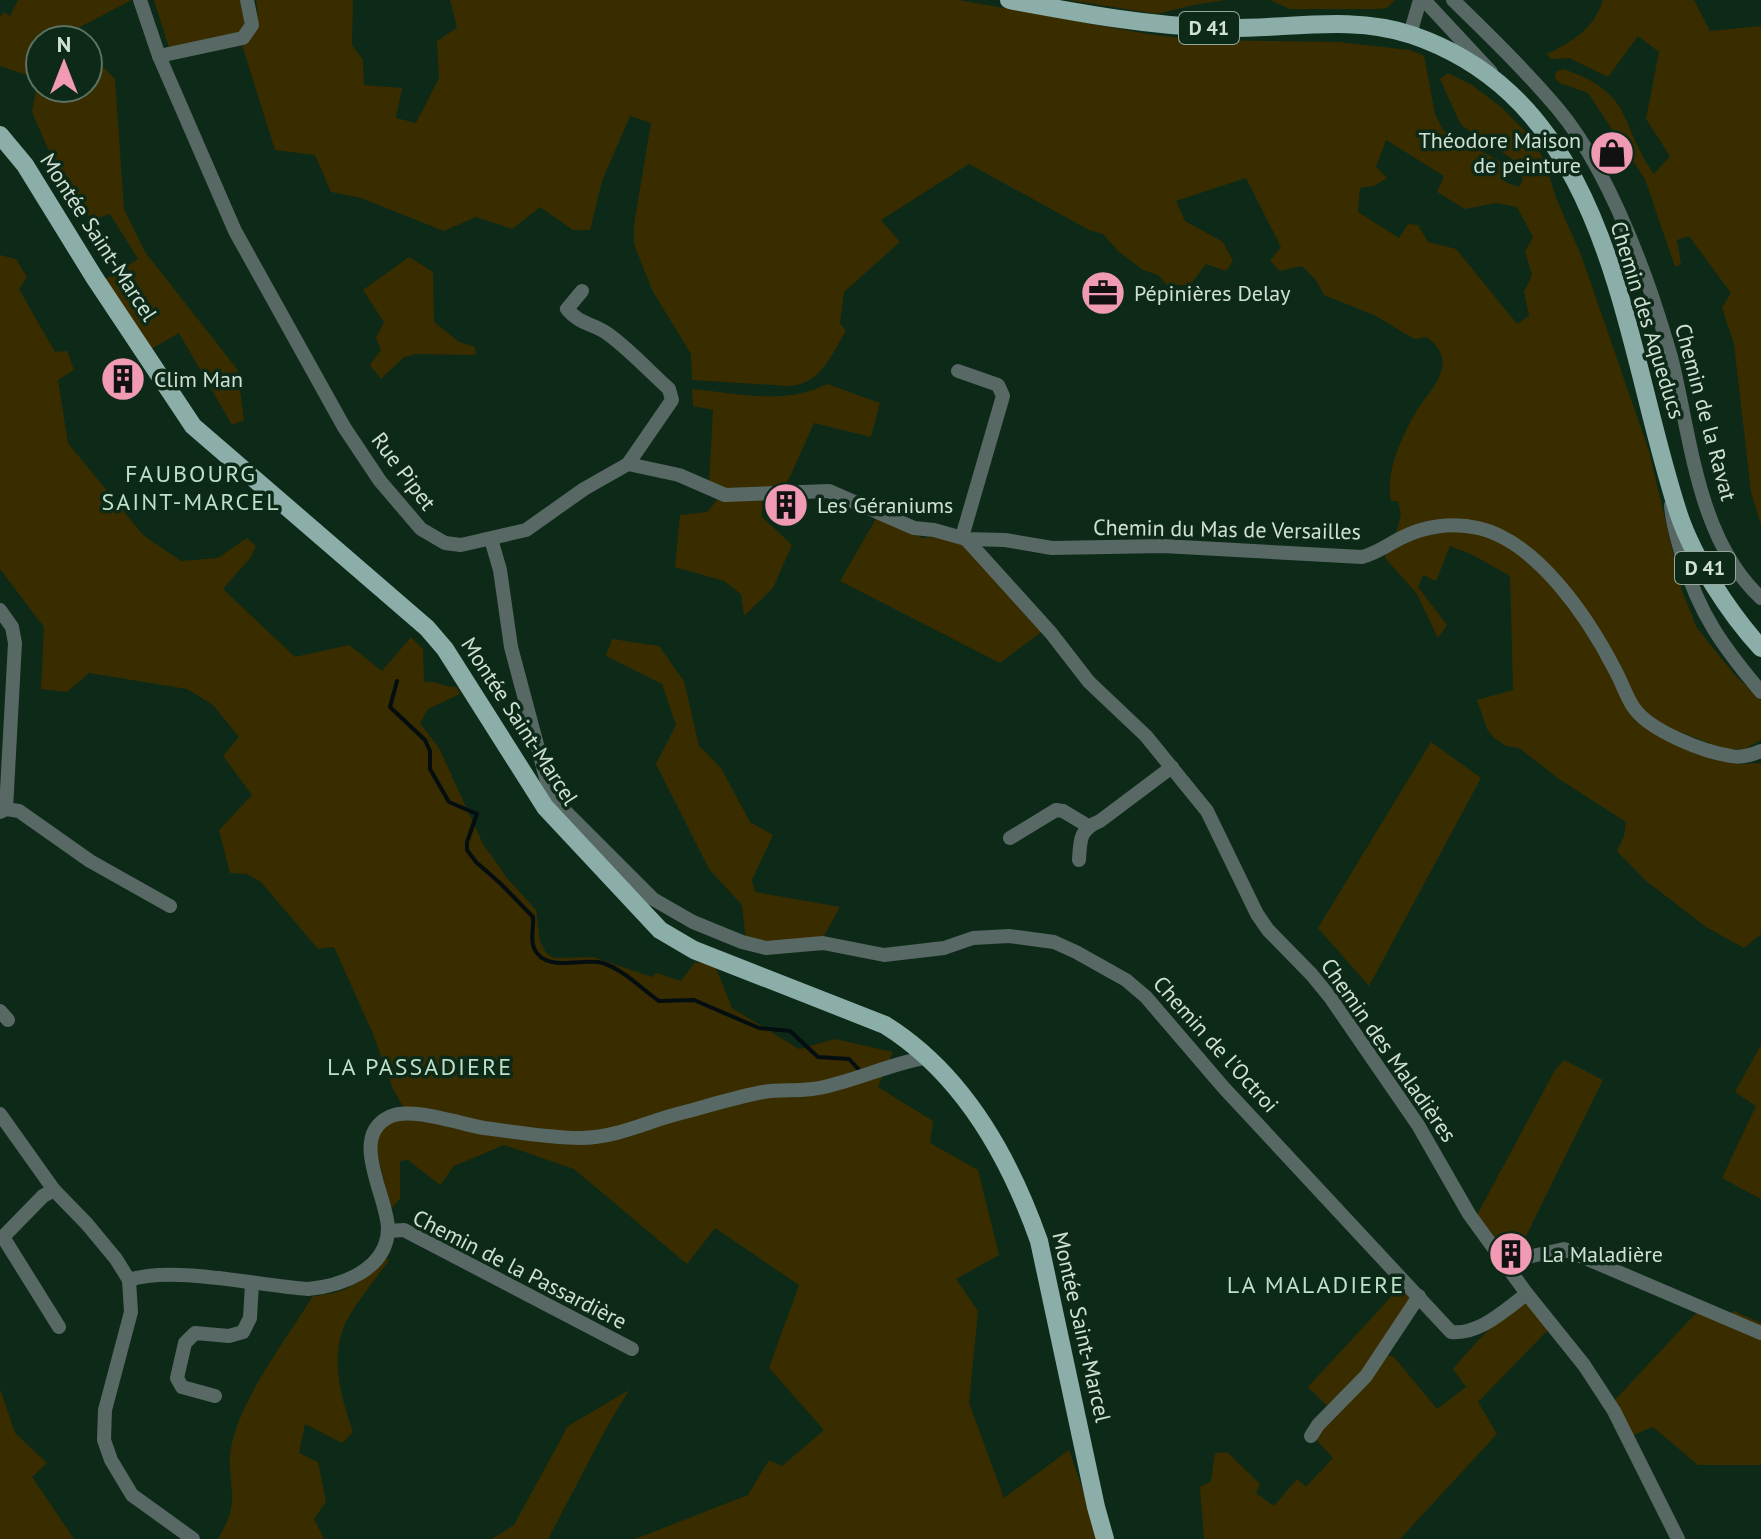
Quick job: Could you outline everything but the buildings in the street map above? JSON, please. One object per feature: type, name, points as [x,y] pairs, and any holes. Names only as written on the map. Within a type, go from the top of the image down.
[{"type":"main road","name":"Chemin des Aqueducs","points":[[1009,0],[1155,24],[1224,28],[1365,25],[1410,34],[1442,47],[1502,84],[1527,109],[1581,192],[1606,250],[1680,517],[1698,556],[1738,620],[1761,648]]},
{"type":"main road","name":"Montée Saint-Marcel","points":[[0,135],[25,165],[94,277],[193,426],[427,628],[445,649],[557,813],[642,913],[677,942],[885,1025],[948,1075],[976,1113],[1010,1172],[1034,1226],[1051,1287],[1105,1539]]},
{"type":"street","name":"Rue Pipet","points":[[140,0],[159,56],[235,231],[344,427],[380,481],[412,520],[431,536],[454,544],[526,530],[584,489],[628,464]]},
{"type":"street","points":[[159,56],[243,38],[252,25],[247,0]]},
{"type":"street","points":[[1410,34],[1422,0],[1502,84]]},
{"type":"street","name":"Chemin de la Ravat","points":[[1453,0],[1559,111],[1596,167],[1654,303],[1670,354],[1704,499],[1729,558],[1761,598]]},
{"type":"street","points":[[582,291],[567,309],[569,312],[581,323],[601,329],[615,339],[669,389],[672,400],[628,464],[679,475],[725,495],[829,491],[914,528],[964,538],[1003,396],[998,385],[958,371]]},
{"type":"street","points":[[1668,476],[1672,522],[1698,601],[1715,635],[1761,692]]},
{"type":"street","name":"Chemin du Mas de Versailles","points":[[964,538],[1005,540],[1052,548],[1163,546],[1362,557],[1376,553],[1404,536],[1444,525],[1479,528],[1520,548],[1564,592],[1600,644],[1634,709],[1657,727],[1685,741],[1712,751],[1761,759]]},
{"type":"street","name":"Chemin des Maladières","points":[[964,538],[1051,633],[1089,682],[1146,736],[1207,811],[1257,914],[1330,997],[1418,1125],[1457,1196],[1527,1294],[1584,1365],[1614,1411],[1678,1539]]},
{"type":"street","name":"Chemin de l'Octroi","points":[[491,539],[500,570],[511,647],[557,813],[653,899],[693,922],[742,942],[766,948],[823,943],[884,955],[944,948],[973,938],[1009,936],[1054,942],[1126,980],[1146,997],[1224,1088],[1451,1332],[1474,1330],[1527,1294]]},
{"type":"street","points":[[0,610],[12,627],[15,643],[3,811],[19,811],[90,861],[170,906]]},
{"type":"street","points":[[1740,757],[1761,751]]},
{"type":"street","points":[[1079,860],[1081,838],[1088,826],[1100,821],[1172,767]]},
{"type":"street","points":[[1010,838],[1056,810],[1088,826]]},
{"type":"street","name":"Chemin de la Passardière","points":[[129,1280],[147,1275],[178,1275],[308,1289],[339,1284],[353,1278],[373,1262],[388,1231],[370,1147],[374,1130],[381,1121],[400,1113],[552,1137],[584,1138],[621,1132],[673,1115],[762,1093],[833,1085],[904,1061],[929,1057]]},
{"type":"street","points":[[0,1114],[54,1190],[87,1224],[129,1280],[131,1312],[105,1410],[104,1440],[111,1460],[132,1495],[193,1539]]},
{"type":"street","points":[[54,1190],[43,1196],[2,1237],[59,1327]]},
{"type":"street","name":"Chemin de la Passardière","points":[[388,1231],[404,1230],[632,1349]]},
{"type":"street","points":[[1507,1266],[1532,1256],[1564,1249],[1761,1333]]},
{"type":"street","points":[[215,1396],[182,1387],[179,1383],[177,1378],[185,1343],[195,1333],[229,1336],[243,1332],[250,1318],[252,1284]]},
{"type":"street","points":[[1311,1436],[1373,1366],[1419,1296]]},
{"type":"shaded area","points":[[18,0],[132,0],[86,24],[24,24],[24,74],[0,66],[0,18],[3,12],[10,16]]},
{"type":"shaded area","points":[[154,0],[243,0],[248,26],[241,36],[170,51]]},
{"type":"shaded area","points":[[256,0],[353,0],[352,45],[363,60],[364,85],[402,88],[396,118],[416,123],[439,78],[437,41],[457,28],[450,0],[959,0],[1148,34],[1199,40],[1338,42],[1410,50],[1424,56],[1435,114],[1443,130],[1501,162],[1505,182],[1519,187],[1523,180],[1515,161],[1461,125],[1440,79],[1448,73],[1472,85],[1502,108],[1529,135],[1545,161],[1649,451],[1682,591],[1697,628],[1734,674],[1761,701],[1761,740],[1745,749],[1724,749],[1660,724],[1638,704],[1584,608],[1487,526],[1395,537],[1401,515],[1398,501],[1391,501],[1392,468],[1413,417],[1439,378],[1442,358],[1427,337],[1414,339],[1374,315],[1324,295],[1316,280],[1302,266],[1280,271],[1270,261],[1281,247],[1246,178],[1176,201],[1185,221],[1223,242],[1233,261],[1226,271],[1206,264],[1190,285],[1167,285],[1158,275],[1143,270],[1119,252],[1103,234],[1089,230],[969,164],[881,220],[900,242],[844,292],[840,323],[846,331],[818,374],[801,384],[790,386],[692,380],[691,354],[652,290],[634,244],[634,225],[651,123],[630,116],[602,181],[590,230],[573,230],[540,207],[512,229],[476,217],[444,231],[361,198],[331,192],[315,155],[275,150],[242,45],[254,30]],"holes":[[[1386,140],[1444,176],[1437,192],[1465,209],[1496,203],[1517,207],[1533,237],[1525,252],[1532,275],[1524,292],[1529,316],[1517,324],[1456,249],[1428,242],[1418,225],[1408,224],[1399,238],[1358,212],[1360,188],[1374,186],[1387,178],[1376,167]]]},
{"type":"shaded area","points":[[1068,0],[1226,0],[1157,14]]},
{"type":"shaded area","points":[[1270,0],[1395,0],[1387,8],[1376,9],[1290,9]]},
{"type":"shaded area","points":[[1603,0],[1694,0],[1710,31],[1761,26],[1761,525],[1751,492],[1734,344],[1722,308],[1731,293],[1689,236],[1677,240],[1681,264],[1675,267],[1645,179],[1588,93],[1560,83],[1555,78],[1556,72],[1563,69],[1603,89],[1622,112],[1654,174],[1670,156],[1646,119],[1659,52],[1638,36],[1608,77],[1569,58],[1551,59],[1547,54],[1581,33],[1594,19]]},
{"type":"shaded area","points":[[104,68],[115,79],[124,209],[145,252],[237,369],[244,420],[232,425],[179,333],[148,351],[104,280],[138,259],[110,214],[91,220],[49,151],[32,112],[33,104],[104,104]]},
{"type":"shaded area","points":[[0,255],[16,259],[27,277],[19,289],[55,352],[67,351],[74,370],[58,380],[68,443],[143,535],[181,561],[218,558],[247,538],[256,546],[251,557],[223,589],[295,657],[349,645],[382,671],[411,637],[423,649],[424,682],[457,687],[460,694],[428,709],[420,723],[439,748],[483,844],[507,878],[536,910],[540,941],[546,953],[554,958],[593,957],[652,977],[657,973],[681,981],[695,962],[715,966],[732,1008],[799,1049],[835,1039],[893,1052],[878,1087],[933,1121],[930,1143],[978,1170],[999,1255],[956,1279],[978,1311],[969,1403],[1004,1498],[1069,1450],[1100,1539],[635,1539],[748,1495],[769,1460],[782,1466],[824,1430],[769,1368],[799,1285],[715,1228],[687,1264],[574,1169],[504,1145],[454,1166],[440,1185],[408,1160],[400,1161],[400,1199],[391,1209],[375,1144],[377,1132],[404,1108],[393,1089],[373,1034],[334,947],[318,949],[261,882],[247,874],[230,873],[219,830],[252,795],[223,756],[239,737],[213,705],[187,689],[89,673],[67,692],[41,689],[44,627],[0,569]]},
{"type":"shaded area","points":[[409,257],[433,272],[434,322],[459,342],[475,347],[476,355],[415,354],[403,358],[381,379],[370,365],[381,350],[376,338],[384,322],[363,290]]},
{"type":"shaded area","points":[[827,384],[880,403],[871,437],[814,423],[784,490],[734,493],[709,484],[713,410],[693,406],[692,389],[778,396],[795,395]]},
{"type":"shaded area","points":[[717,500],[762,500],[762,517],[792,545],[773,588],[744,616],[741,594],[724,581],[675,567],[680,515],[707,512]]},
{"type":"shaded area","points":[[877,517],[922,538],[941,538],[959,543],[1002,586],[1041,632],[1000,663],[840,581]]},
{"type":"shaded area","points":[[1436,530],[1473,532],[1500,542],[1526,559],[1549,582],[1590,638],[1635,721],[1739,764],[1761,763],[1761,934],[1744,948],[1706,927],[1645,880],[1617,851],[1626,822],[1559,779],[1519,748],[1506,746],[1487,729],[1477,700],[1513,690],[1510,576],[1450,546],[1436,581],[1423,575],[1418,587],[1447,625],[1438,638],[1417,594],[1385,558],[1392,547]]},
{"type":"shaded area","points":[[612,639],[659,646],[684,681],[699,746],[721,768],[750,822],[773,835],[752,880],[755,892],[840,907],[822,939],[769,943],[746,940],[742,905],[709,869],[656,764],[676,725],[662,684],[606,656]]},
{"type":"shaded area","points":[[1431,742],[1481,778],[1369,986],[1318,928]]},
{"type":"shaded area","points":[[1761,1045],[1761,1199],[1722,1178],[1756,1106],[1735,1092]]},
{"type":"shaded area","points":[[1564,1060],[1603,1080],[1520,1248],[1513,1245],[1502,1252],[1477,1215],[1555,1070]]},
{"type":"shaded area","points":[[385,1258],[389,1260],[346,1322],[338,1349],[341,1391],[353,1432],[342,1443],[305,1424],[299,1453],[318,1462],[326,1502],[314,1519],[324,1539],[218,1539],[232,1504],[232,1443],[246,1405],[267,1367],[313,1296],[353,1285]]},
{"type":"shaded area","points":[[1402,1285],[1412,1296],[1366,1370],[1328,1407],[1308,1387]]},
{"type":"shaded area","points":[[1523,1304],[1530,1304],[1548,1330],[1478,1402],[1497,1434],[1400,1539],[1204,1539],[1200,1487],[1211,1481],[1215,1453],[1227,1452],[1260,1484],[1256,1493],[1274,1506],[1297,1479],[1306,1487],[1333,1458],[1318,1442],[1316,1434],[1383,1356],[1393,1356],[1437,1409],[1466,1387],[1453,1369],[1494,1325]]},
{"type":"shaded area","points":[[1734,1311],[1761,1323],[1761,1465],[1698,1465],[1653,1427],[1633,1435],[1614,1401],[1697,1312],[1718,1321]]},
{"type":"shaded area","points":[[0,1389],[15,1433],[47,1463],[32,1477],[74,1539],[0,1539]]},
{"type":"shaded area","points":[[629,1390],[548,1539],[492,1539],[514,1525],[568,1426]]},
{"type":"waterway","points":[[397,681],[390,707],[425,740],[430,751],[430,769],[449,802],[477,814],[467,850],[533,917],[533,944],[539,956],[555,963],[603,963],[626,975],[659,1001],[694,1000],[759,1028],[790,1031],[818,1057],[849,1059],[861,1072]]},
{"type":"place","name":"Théodore Maison de peinture","points":[[1612,153]]},
{"type":"place","name":"Pépinières Delay","points":[[1103,293]]},
{"type":"place","name":"Clim Man","points":[[123,379]]},
{"type":"place","name":"Les Géraniums","points":[[786,505]]},
{"type":"place","name":"La Maladière","points":[[1511,1254]]},
{"type":"district","name":"FAUBOURG SAINT-MARCEL","points":[[191,488]]},
{"type":"district","name":"LA PASSADIERE","points":[[420,1067]]},
{"type":"district","name":"LA MALADIERE","points":[[1316,1285]]}]
